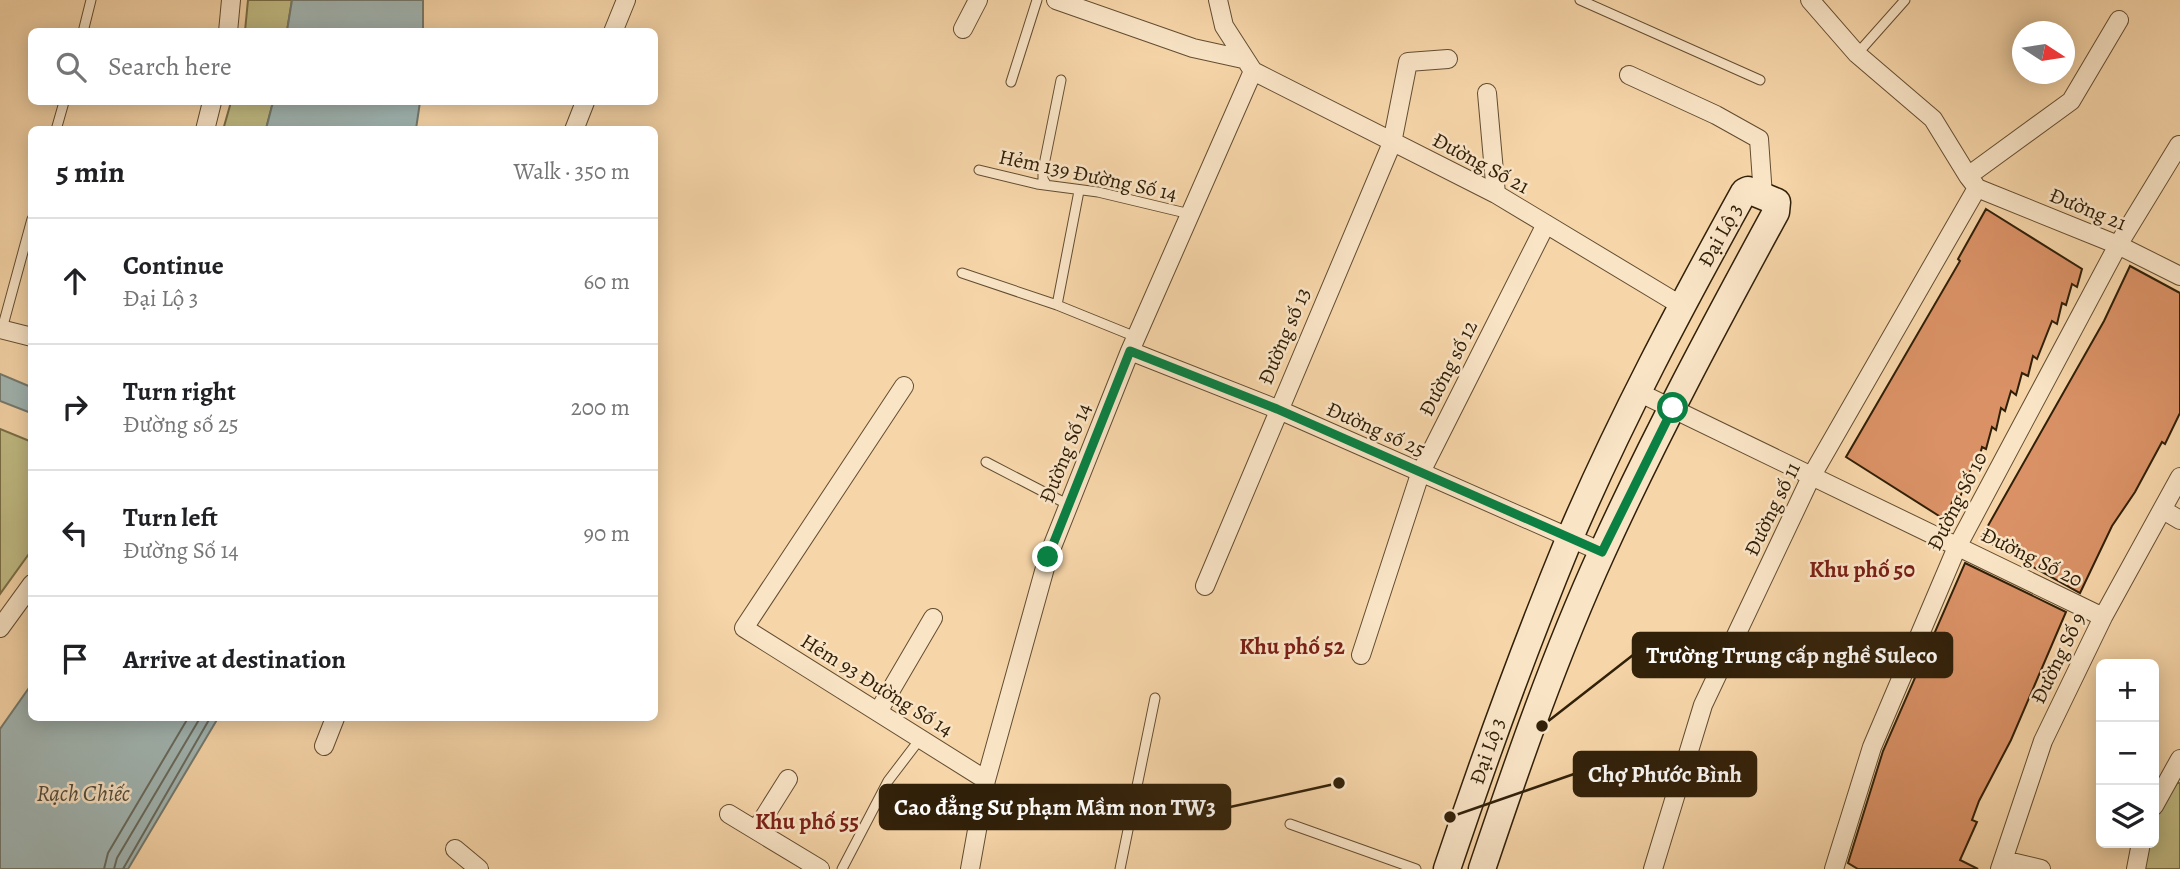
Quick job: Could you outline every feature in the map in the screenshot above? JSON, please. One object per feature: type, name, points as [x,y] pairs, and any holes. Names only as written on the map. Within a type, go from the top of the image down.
[{"type":"street","points":[[228,28],[231,0]]},
{"type":"street","points":[[615,28],[626,0]]},
{"type":"street","points":[[963,29],[978,0]]},
{"type":"street","name":"Đường Số 21","points":[[1056,0],[1090,6],[1193,48],[1248,65],[1392,143],[1496,194],[1682,306]]},
{"type":"street","points":[[1218,0],[1224,26],[1248,65]]},
{"type":"street","points":[[1810,0],[1857,54],[1933,119],[1972,182],[2071,101],[2119,20]]},
{"type":"street","name":"Đường số 13","points":[[1205,586],[1277,409],[1392,143],[1408,62],[1448,59]]},
{"type":"street","name":"Đường Số 14","points":[[970,869],[986,780],[1048,557],[1133,344],[1190,214],[1248,65]]},
{"type":"street","points":[[1629,75],[1716,115],[1759,139],[1763,196]]},
{"type":"street","points":[[1487,93],[1496,194]]},
{"type":"street","points":[[206,126],[211,105]]},
{"type":"street","points":[[576,126],[584,105]]},
{"type":"street","name":"Đường Số 10","points":[[1834,869],[1872,747],[1958,547],[2118,245],[2179,145]]},
{"type":"street","name":"Đường 21","points":[[1972,182],[2118,245],[2180,276]]},
{"type":"street","name":"Đường số 11","points":[[1653,869],[1703,705],[1811,477],[1972,182]]},
{"type":"street","name":"Đại Lộ 3","points":[[1447,869],[1498,718],[1570,539],[1638,392],[1745,191],[1777,202],[1776,212],[1673,408],[1602,552],[1530,729],[1482,869]]},
{"type":"street","name":"Đường số 12","points":[[1361,655],[1420,474],[1546,224]]},
{"type":"street","points":[[1,329],[28,336]]},
{"type":"street","name":"Đường số 25","points":[[1133,344],[1420,474],[1602,552]]},
{"type":"street","name":"Hẻm 93 Đường Số 14","points":[[904,386],[744,628],[986,780]]},
{"type":"street","name":"Đường Số 20","points":[[1638,392],[2103,617]]},
{"type":"street","name":"Đường Số 9","points":[[2002,864],[2043,741],[2103,617],[2180,477]]},
{"type":"street","points":[[2162,510],[2180,520]]},
{"type":"street","points":[[0,628],[28,590]]},
{"type":"street","points":[[878,712],[933,618]]},
{"type":"street","points":[[324,746],[334,721]]},
{"type":"street","points":[[2159,798],[2178,766]]},
{"type":"street","points":[[756,830],[788,779]]},
{"type":"street","points":[[729,814],[820,869]]},
{"type":"street","points":[[2136,869],[2140,848]]},
{"type":"street","points":[[455,849],[479,869]]},
{"type":"street","points":[[2002,864],[2041,869]]},
{"type":"lane","points":[[84,28],[91,0]]},
{"type":"lane","points":[[1011,82],[1037,0]]},
{"type":"lane","points":[[1580,0],[1760,80]]},
{"type":"lane","points":[[1857,54],[1905,0]]},
{"type":"lane","points":[[1046,184],[1042,179],[1043,170],[1062,80]]},
{"type":"lane","points":[[57,126],[63,105]]},
{"type":"lane","name":"Hẻm 139 Đường Số 14","points":[[979,170],[1037,184],[1098,192],[1190,214]]},
{"type":"lane","points":[[1057,305],[1079,191]]},
{"type":"lane","points":[[1,329],[28,233]]},
{"type":"lane","points":[[962,273],[1057,305],[1133,344]]},
{"type":"lane","points":[[986,462],[1069,505]]},
{"type":"lane","points":[[1121,869],[1156,698]]},
{"type":"lane","points":[[842,869],[888,781],[920,739]]},
{"type":"lane","points":[[1290,824],[1416,869]]},
{"type":"shaded area","points":[[248,0],[292,0],[287,28],[245,28]]},
{"type":"shaded area","points":[[230,105],[272,105],[267,126],[224,126]]},
{"type":"shaded area","points":[[0,429],[28,440],[28,555],[0,594]]},
{"type":"shaded area","points":[[2177,783],[2180,783],[2180,869],[2142,869],[2146,848],[2159,848],[2159,810]]},
{"type":"water","points":[[292,0],[423,0],[423,28],[287,28]]},
{"type":"water","points":[[272,105],[420,105],[416,126],[267,126]]},
{"type":"water","points":[[0,374],[28,386],[28,412],[0,401]]},
{"type":"water","name":"Rạch Chiếc","points":[[28,689],[28,721],[216,721],[128,869],[0,869],[0,729]]},
{"type":"building","points":[[1986,209],[2082,269],[2077,287],[2072,284],[2066,305],[2062,303],[2057,324],[2052,321],[2037,359],[2033,356],[2028,376],[2022,373],[2016,395],[2011,391],[2005,411],[2001,408],[1996,430],[1992,427],[1986,449],[1982,447],[1977,467],[1973,464],[1957,505],[1952,502],[1947,521],[1846,457],[1960,261],[1958,259]]},
{"type":"building","points":[[2130,266],[2180,293],[2180,413],[2165,444],[2162,442],[2135,492],[2112,526],[2080,593],[1981,538],[2104,321]]},
{"type":"building","points":[[1965,563],[2066,612],[2011,740],[1972,820],[1977,822],[1960,860],[1978,869],[1858,869],[1848,863],[1883,751]]},
{"type":"place","name":"Trường Trung cấp nghề Suleco","points":[[1542,726]]},
{"type":"place","name":"Cao đẳng Sư phạm Mầm non TW3","points":[[1339,783]]},
{"type":"place","name":"Chợ Phước Bình","points":[[1450,817]]},
{"type":"district","name":"Khu phố 50","points":[[1862,569]]},
{"type":"district","name":"Khu phố 52","points":[[1292,646]]},
{"type":"district","name":"Khu phố 55","points":[[807,821]]},
{"type":"route","points":[[1048,557],[1130,351],[1277,409],[1602,552],[1673,408]]}]
